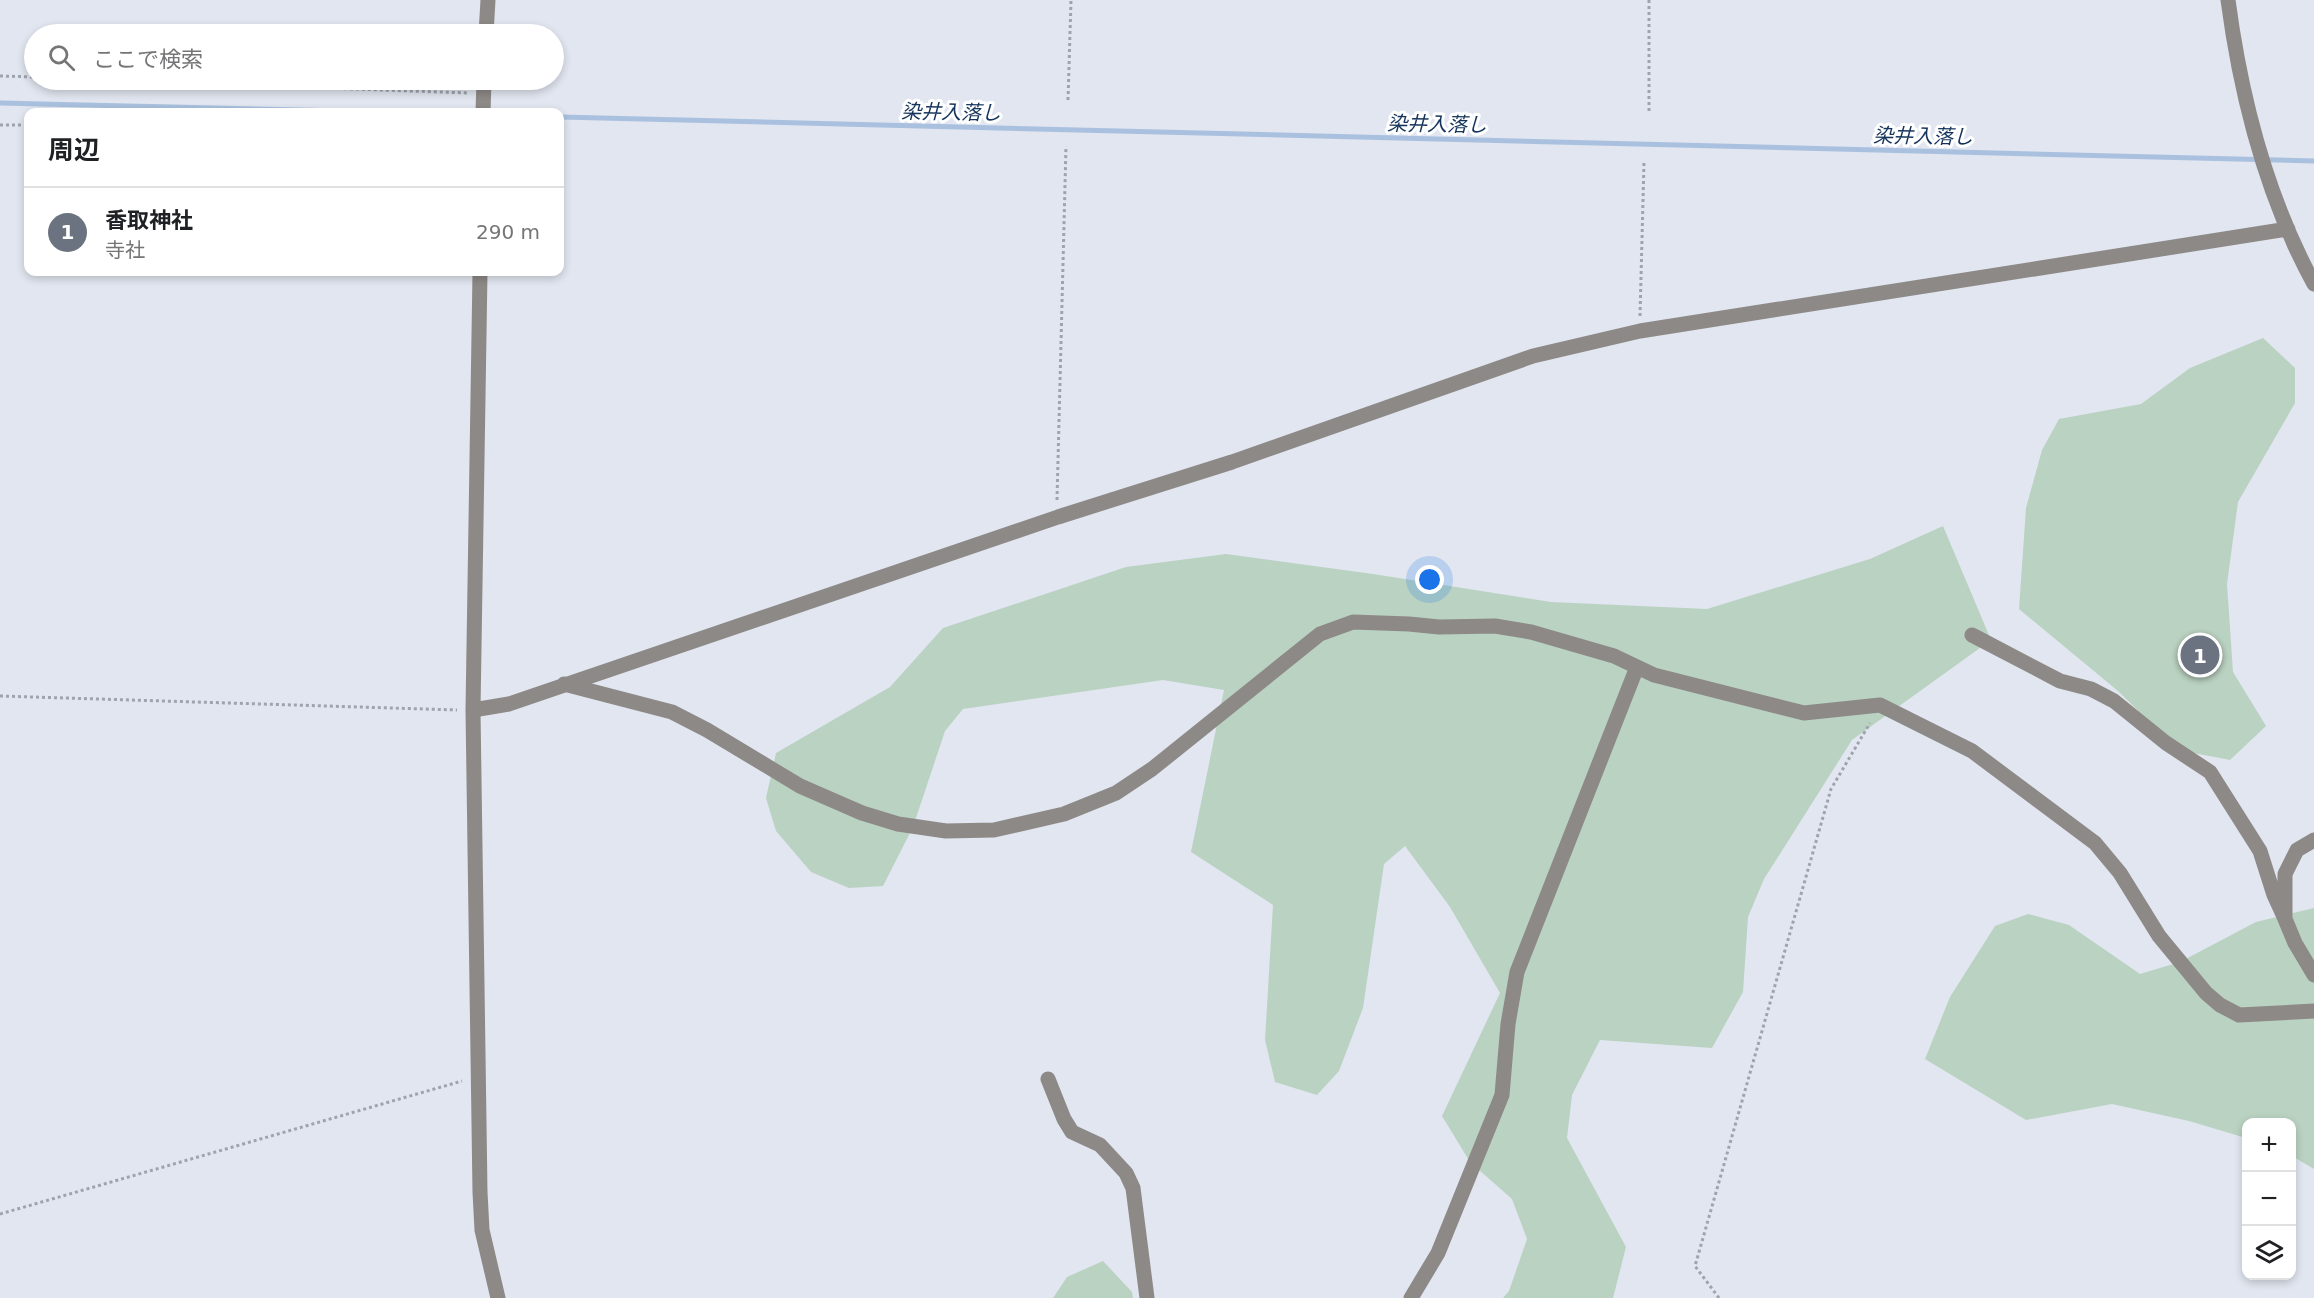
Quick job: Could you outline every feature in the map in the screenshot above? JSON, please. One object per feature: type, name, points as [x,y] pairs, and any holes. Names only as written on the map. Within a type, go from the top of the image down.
[{"type":"street","points":[[487,24],[488,0]]},
{"type":"street","points":[[2228,0],[2245,102],[2267,177],[2314,284]]},
{"type":"street","points":[[483,90],[483,108]]},
{"type":"street","points":[[473,710],[509,704],[1058,517],[1232,462],[1533,356],[1640,331],[2288,229]]},
{"type":"street","points":[[480,276],[473,710],[479,1076],[482,1230],[498,1298]]},
{"type":"street","points":[[564,684],[672,712],[707,730],[801,786],[862,813],[898,824],[946,831],[1004,827],[1064,814],[1116,793],[1152,769],[1320,634],[1353,622],[1439,627],[1495,626],[1531,632],[1614,656],[1654,675],[1804,713],[1880,705],[1972,751],[2018,788],[2095,843],[2120,873],[2159,936],[2206,993],[2220,1005],[2239,1015],[2314,1011]]},
{"type":"street","points":[[1972,635],[2060,681],[2091,689],[2114,701],[2166,743],[2210,772],[2260,851],[2274,895],[2295,943],[2314,975]]},
{"type":"street","points":[[1411,1298],[1438,1253],[1502,1095],[1508,1024],[1517,972],[1637,667]]},
{"type":"street","points":[[2285,919],[2285,874],[2297,850],[2314,840]]},
{"type":"street","points":[[1048,1078],[1064,1119],[1072,1132],[1100,1144],[1126,1173],[1133,1188],[1148,1298]]},
{"type":"path","points":[[1068,100],[1071,0]]},
{"type":"path","points":[[1649,0],[1649,112]]},
{"type":"path","points":[[0,76],[24,77]]},
{"type":"path","points":[[0,125],[24,125]]},
{"type":"path","points":[[1058,517],[1066,146]]},
{"type":"path","points":[[1640,331],[1644,162]]},
{"type":"path","points":[[0,696],[473,710]]},
{"type":"path","points":[[1719,1298],[1695,1266],[1831,789],[1880,705]]},
{"type":"path","points":[[0,1215],[479,1076]]},
{"type":"green space","points":[[2263,338],[2295,368],[2295,403],[2238,502],[2227,584],[2233,672],[2266,726],[2230,760],[2178,750],[2118,691],[2019,609],[2026,508],[2042,450],[2059,419],[2141,404],[2190,368]]},
{"type":"green space","points":[[1943,526],[1991,640],[1852,740],[1764,879],[1748,917],[1743,992],[1712,1048],[1600,1040],[1572,1095],[1567,1138],[1626,1247],[1613,1298],[1503,1298],[1509,1291],[1527,1239],[1512,1199],[1470,1162],[1442,1116],[1500,993],[1450,907],[1405,846],[1384,864],[1363,1008],[1339,1071],[1317,1095],[1275,1082],[1265,1040],[1273,905],[1191,852],[1224,690],[1163,680],[963,709],[945,731],[913,827],[883,886],[849,888],[811,872],[776,831],[766,798],[776,753],[890,687],[943,628],[1126,567],[1226,554],[1551,602],[1707,609],[1870,559]]},
{"type":"green space","points":[[2314,908],[2314,1169],[2296,1158],[2296,1118],[2242,1118],[2242,1137],[2189,1121],[2112,1104],[2026,1120],[1925,1059],[1950,997],[1995,926],[2028,914],[2069,925],[2140,974],[2180,962],[2256,922]]},
{"type":"green space","points":[[1103,1261],[1132,1292],[1133,1298],[1053,1298],[1067,1277]]},
{"type":"waterway","name":"染井入落し","points":[[0,103],[216,108]]},
{"type":"waterway","name":"染井入落し","points":[[564,117],[2314,161]]},
{"type":"place","name":"香取神社","points":[[2200,655]]}]
